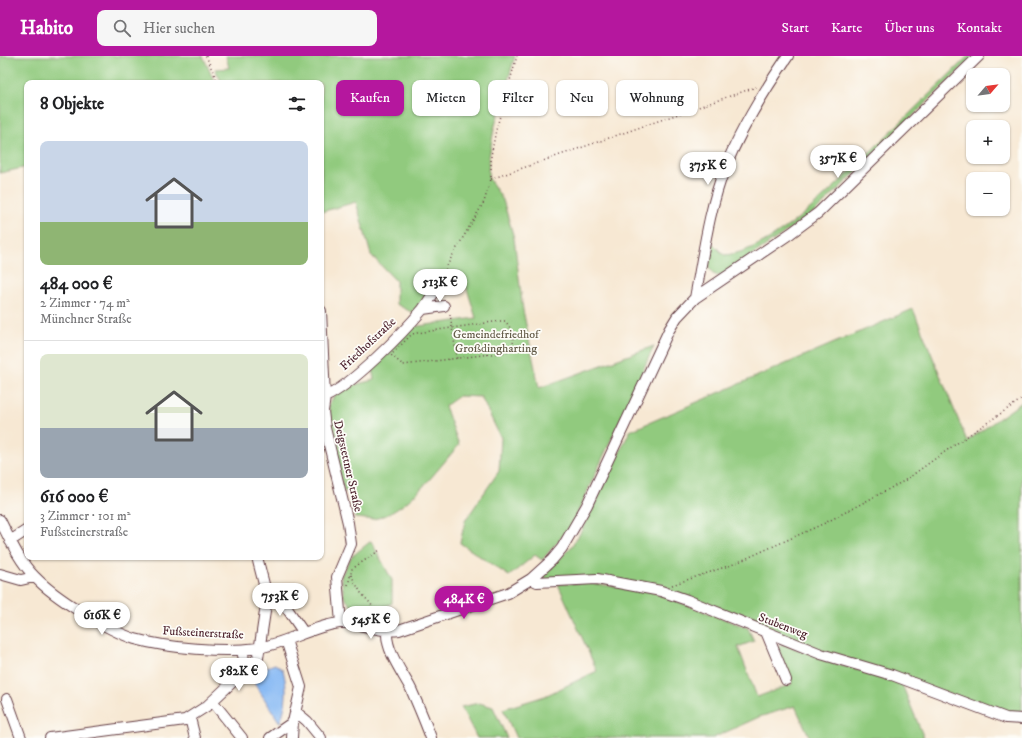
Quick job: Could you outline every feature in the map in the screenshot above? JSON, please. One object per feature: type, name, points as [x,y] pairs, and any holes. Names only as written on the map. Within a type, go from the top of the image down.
[{"type":"street","points":[[695,298],[704,240],[725,168],[755,108],[788,56]]},
{"type":"street","points":[[342,623],[387,632],[399,630],[508,593],[531,579],[552,560],[562,548],[587,505],[669,330],[685,307],[695,298],[818,213],[979,56]]},
{"type":"street","name":"Friedhofstraße","points":[[325,397],[361,371],[423,309],[438,286]]},
{"type":"street","points":[[423,309],[444,306]]},
{"type":"street","name":"Deigstettner Straße","points":[[324,376],[324,402]]},
{"type":"street","name":"Deigstettner Straße","points":[[324,422],[348,523],[351,544],[337,577],[342,623]]},
{"type":"street","name":"Fußsteinerstraße","points":[[0,520],[20,559],[34,577],[57,597],[112,629],[133,638],[154,644],[242,650],[286,640],[304,633],[342,623]]},
{"type":"street","points":[[10,541],[24,532]]},
{"type":"street","points":[[50,738],[190,718],[212,702],[258,658],[266,605],[266,592],[258,560]]},
{"type":"street","points":[[0,574],[21,580],[34,577]]},
{"type":"street","name":"Stubenweg","points":[[531,579],[537,582],[596,579],[660,591],[687,600],[767,634],[821,654],[892,675],[1006,718],[1022,719]]},
{"type":"street","points":[[266,592],[286,607],[304,633]]},
{"type":"street","points":[[387,632],[387,637],[394,657],[411,690],[431,738]]},
{"type":"street","points":[[767,634],[786,680]]},
{"type":"street","points":[[286,640],[301,688],[293,722],[292,738]]},
{"type":"street","points":[[242,650],[246,670]]},
{"type":"street","points":[[7,699],[21,738]]},
{"type":"street","points":[[212,702],[242,738]]},
{"type":"street","points":[[295,711],[307,721],[321,738]]},
{"type":"street","points":[[190,718],[195,738]]},
{"type":"street","points":[[270,738],[293,722]]},
{"type":"path","points":[[206,56],[217,80]]},
{"type":"path","points":[[438,286],[450,258],[484,202],[491,179],[491,156],[496,130],[517,56]]},
{"type":"path","points":[[491,179],[760,86]]},
{"type":"path","points":[[444,306],[450,313],[457,359]]},
{"type":"path","points":[[505,321],[510,329],[514,342],[511,350],[507,352],[457,359],[403,365],[391,355],[412,334],[452,327],[505,321]]},
{"type":"path","points":[[660,591],[663,588],[734,564],[797,536],[904,481],[1022,399]]},
{"type":"path","points":[[347,588],[352,569],[380,550]]},
{"type":"path","points":[[351,576],[355,575]]},
{"type":"path","points":[[351,576],[375,612]]},
{"type":"green space","points":[[0,56],[203,56],[214,80],[24,80],[24,168],[0,173]]},
{"type":"green space","name":"Gemeindefriedhof Großdingharting","points":[[226,56],[515,56],[508,80],[488,80],[488,116],[498,116],[489,157],[488,177],[503,200],[514,238],[523,310],[539,388],[654,346],[572,525],[542,560],[535,555],[509,576],[460,543],[465,521],[499,471],[501,438],[481,397],[459,396],[445,406],[459,445],[431,478],[409,500],[398,509],[386,515],[373,519],[355,518],[349,490],[344,492],[328,426],[329,404],[336,394],[346,387],[374,380],[372,367],[412,327],[476,318],[464,279],[438,279],[430,293],[413,313],[396,304],[396,281],[371,255],[356,202],[324,211],[324,80],[220,80],[215,69],[229,68]]},
{"type":"green space","points":[[968,56],[974,56],[816,211],[726,273],[718,276],[713,274],[707,264],[711,242],[724,255],[743,251],[764,242],[784,229],[805,213],[843,179]]},
{"type":"green space","points":[[913,309],[967,441],[1022,402],[1022,715],[1008,714],[824,653],[650,586],[540,579],[572,546],[582,530],[630,431]]},
{"type":"green space","points":[[371,541],[392,580],[392,603],[368,615],[358,615],[344,597],[341,576],[351,557]]},
{"type":"green space","points":[[587,583],[650,591],[748,628],[754,641],[738,647],[757,697],[792,684],[777,648],[783,644],[835,663],[901,682],[924,738],[810,738],[795,706],[759,717],[713,738],[516,738],[503,709],[545,696],[597,671],[558,584]]},
{"type":"green space","points":[[479,703],[493,707],[507,738],[477,738],[461,707]]},
{"type":"water","points":[[275,664],[283,670],[286,684],[285,703],[280,723],[251,678],[264,668]]}]
